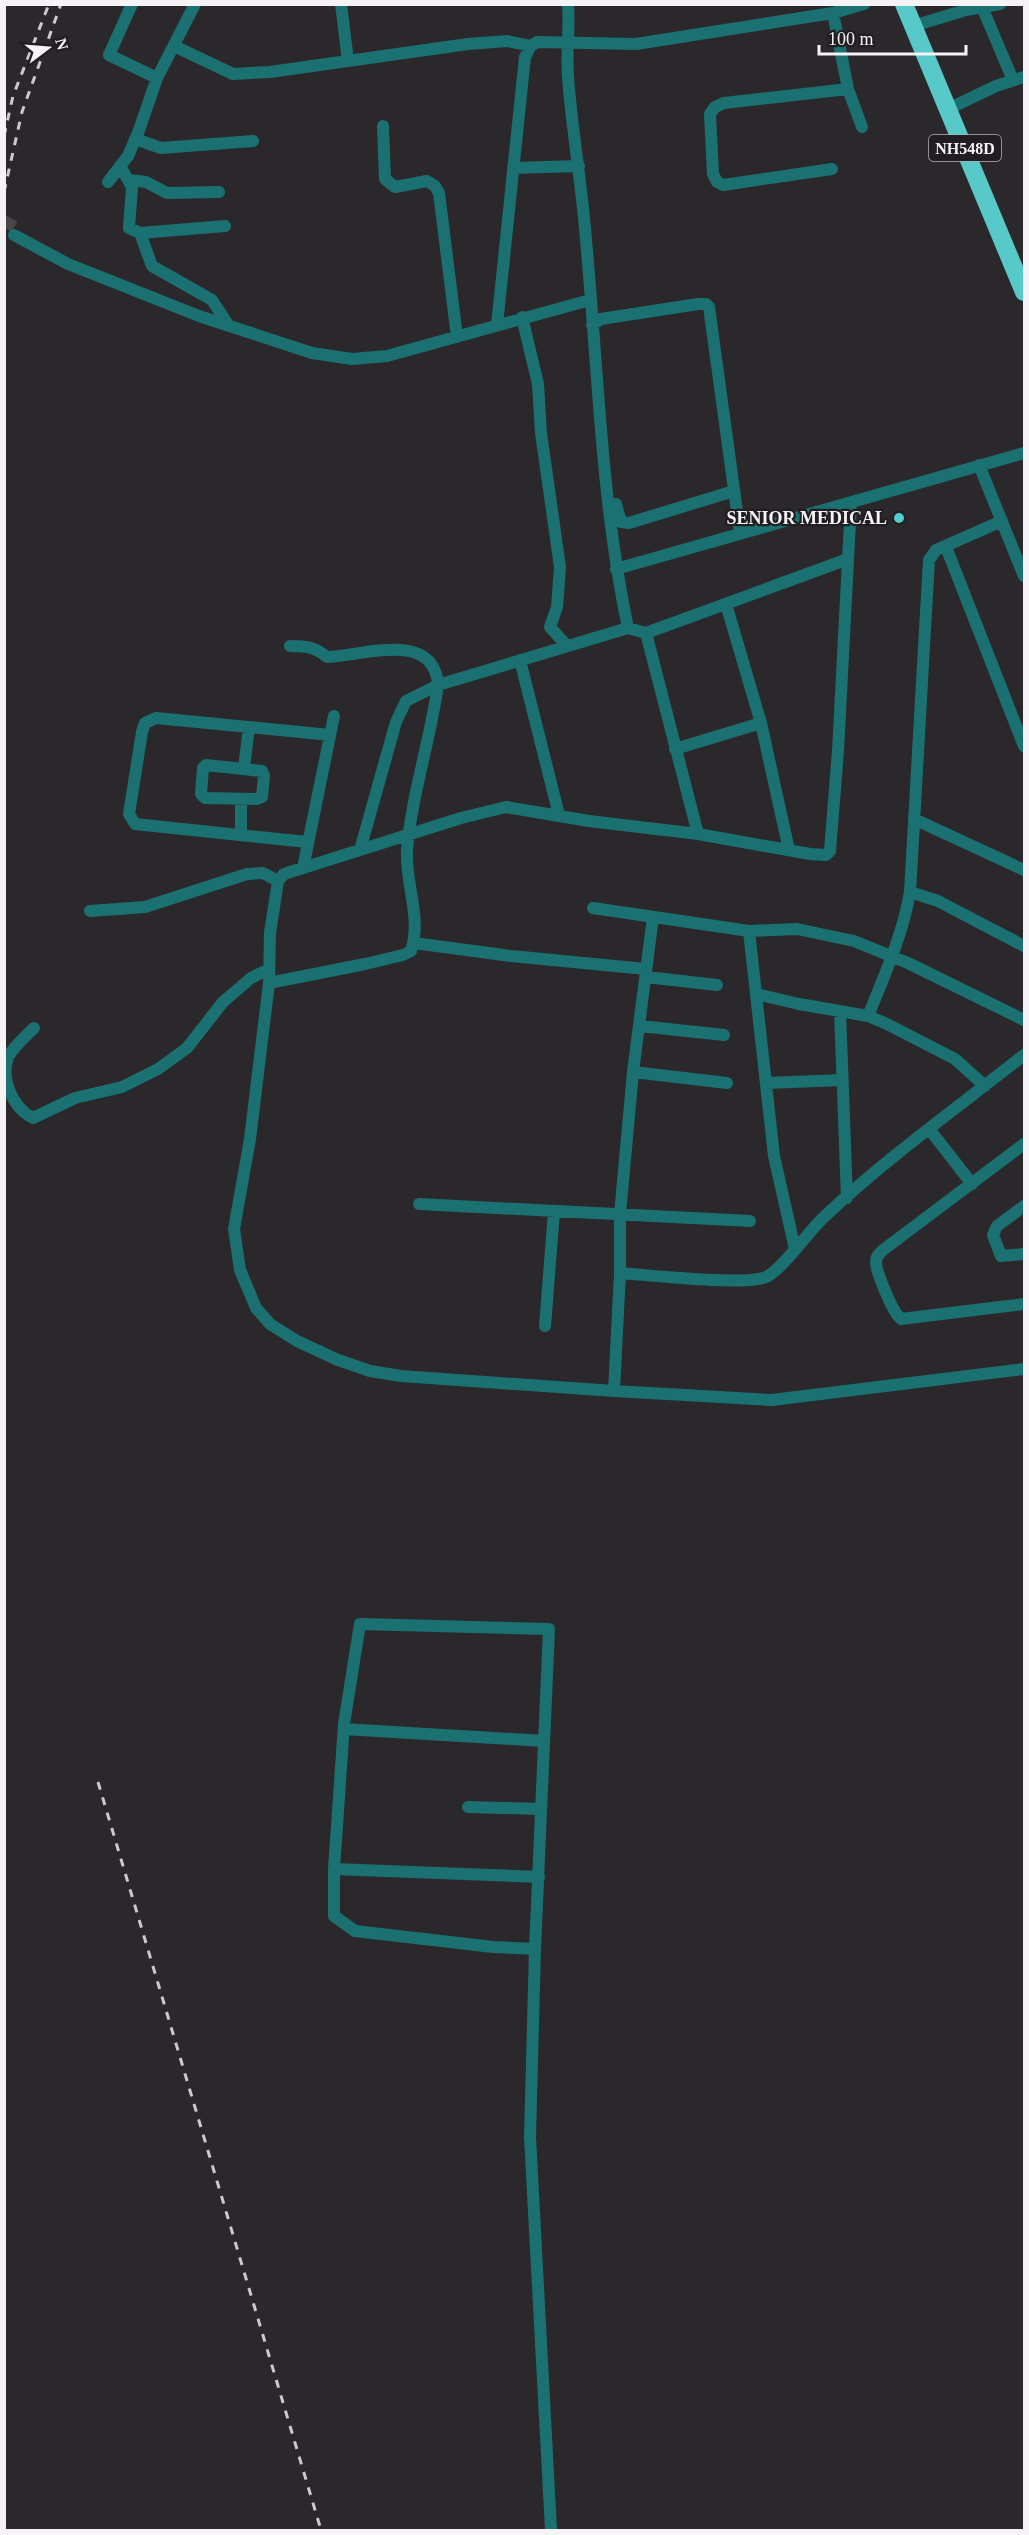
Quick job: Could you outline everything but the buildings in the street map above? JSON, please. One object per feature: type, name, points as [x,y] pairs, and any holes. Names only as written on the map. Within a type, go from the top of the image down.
[{"type":"highway","name":"NH548D","points":[[904,4],[1024,292]]},
{"type":"street","points":[[132,4],[109,55],[157,78]]},
{"type":"street","points":[[341,4],[348,61]]},
{"type":"street","points":[[568,4],[568,77],[574,140],[579,166],[616,569],[628,628]]},
{"type":"street","points":[[497,325],[525,57],[531,46],[537,42],[569,41],[636,44],[833,12],[864,4]]},
{"type":"street","points":[[914,26],[954,9],[1000,4]]},
{"type":"street","points":[[108,182],[135,139],[157,78],[191,6]]},
{"type":"street","points":[[948,109],[1019,79],[982,7]]},
{"type":"street","points":[[833,12],[848,89],[862,127]]},
{"type":"street","points":[[174,46],[233,74],[270,72],[468,44],[507,41],[531,46]]},
{"type":"street","points":[[832,169],[723,185],[717,182],[713,174],[710,114],[715,107],[724,103],[848,89]]},
{"type":"street","points":[[384,126],[385,179],[395,187],[427,181],[435,186],[439,193],[457,337]]},
{"type":"street","points":[[135,139],[160,148],[253,141]]},
{"type":"street","points":[[120,166],[132,187],[129,228],[140,233],[225,226]]},
{"type":"street","points":[[513,168],[579,166]]},
{"type":"street","points":[[129,180],[146,182],[167,193],[219,192]]},
{"type":"street","points":[[16,232],[63,256],[231,325],[312,353],[352,359],[387,356],[590,300]]},
{"type":"street","points":[[140,233],[152,266],[212,300],[231,325]]},
{"type":"street","points":[[592,325],[601,320],[698,304],[706,304],[709,307],[740,533]]},
{"type":"street","points":[[522,317],[538,384],[541,433],[560,567],[557,607],[550,627],[566,645]]},
{"type":"street","points":[[600,373],[618,515],[621,522],[628,523],[734,491]]},
{"type":"street","points":[[616,569],[1024,453]]},
{"type":"street","points":[[979,465],[1024,576]]},
{"type":"street","points":[[851,504],[838,751],[830,851],[826,855],[506,807],[284,874],[279,881],[270,933],[269,983],[249,1139],[234,1229],[240,1270],[256,1308],[270,1324],[297,1341],[338,1360],[370,1371],[401,1376],[772,1400],[1024,1369]]},
{"type":"street","points":[[868,1016],[891,956],[910,892],[929,560],[936,550],[1002,521]]},
{"type":"street","points":[[946,547],[1024,746]]},
{"type":"street","points":[[360,850],[402,707],[413,696],[438,685],[628,628],[646,633],[848,559]]},
{"type":"street","points":[[726,603],[761,723],[789,850]]},
{"type":"street","points":[[646,633],[698,834]]},
{"type":"street","points":[[269,983],[403,955],[411,951],[414,943],[414,901],[407,854],[410,817],[438,685],[438,675],[432,666],[413,652],[390,649],[327,657],[319,649],[291,646]]},
{"type":"street","points":[[520,660],[559,815]]},
{"type":"street","points":[[303,868],[334,716]]},
{"type":"street","points":[[307,842],[135,824],[129,814],[142,732],[145,723],[156,718],[330,735]]},
{"type":"street","points":[[675,749],[761,723]]},
{"type":"street","points":[[244,768],[249,727]]},
{"type":"street","points":[[206,765],[262,771],[263,795],[260,799],[241,799],[202,796],[203,768],[206,765]]},
{"type":"street","points":[[241,799],[241,836]]},
{"type":"street","points":[[914,819],[1024,870]]},
{"type":"street","points":[[90,911],[145,907],[247,874],[263,873],[279,881]]},
{"type":"street","points":[[910,892],[938,902],[1024,946]]},
{"type":"street","points":[[593,908],[749,931],[797,929],[854,941],[891,956],[1024,1020]]},
{"type":"street","points":[[614,1391],[620,1274],[620,1214],[633,1072],[653,917]]},
{"type":"street","points":[[749,931],[774,1156],[795,1249]]},
{"type":"street","points":[[414,943],[646,973],[717,985]]},
{"type":"street","points":[[34,1028],[14,1048],[6,1060],[5,1074],[10,1095],[18,1106],[33,1118],[75,1098],[122,1087],[158,1069],[187,1048],[223,1002],[251,978],[269,969]]},
{"type":"street","points":[[756,994],[868,1016],[956,1059],[985,1086]]},
{"type":"street","points":[[840,1011],[847,1198]]},
{"type":"street","points":[[640,1026],[724,1035]]},
{"type":"street","points":[[620,1274],[752,1280],[767,1276],[847,1198],[1024,1055]]},
{"type":"street","points":[[633,1072],[727,1083]]},
{"type":"street","points":[[766,1083],[842,1080]]},
{"type":"street","points":[[930,1130],[972,1184]]},
{"type":"street","points":[[1024,1144],[878,1255],[876,1265],[895,1312],[904,1320],[1024,1304]]},
{"type":"street","points":[[419,1204],[750,1221]]},
{"type":"street","points":[[1024,1206],[998,1226],[993,1235],[1001,1256],[1024,1254]]},
{"type":"street","points":[[545,1326],[554,1212]]},
{"type":"street","points":[[535,1948],[493,1947],[355,1931],[334,1916],[334,1869],[344,1729],[360,1624],[549,1629],[535,1948],[530,2137],[551,2530]]},
{"type":"street","points":[[344,1729],[544,1741]]},
{"type":"street","points":[[468,1807],[541,1809]]},
{"type":"street","points":[[334,1869],[538,1877]]},
{"type":"tunnel","points":[[4,221],[17,228]]},
{"type":"railway","points":[[4,136],[13,96],[49,4]]},
{"type":"railway","points":[[4,192],[22,112],[61,4]]},
{"type":"railway","points":[[98,1782],[321,2530]]},
{"type":"place","name":"SENIOR MEDICAL","points":[[899,518]]}]
